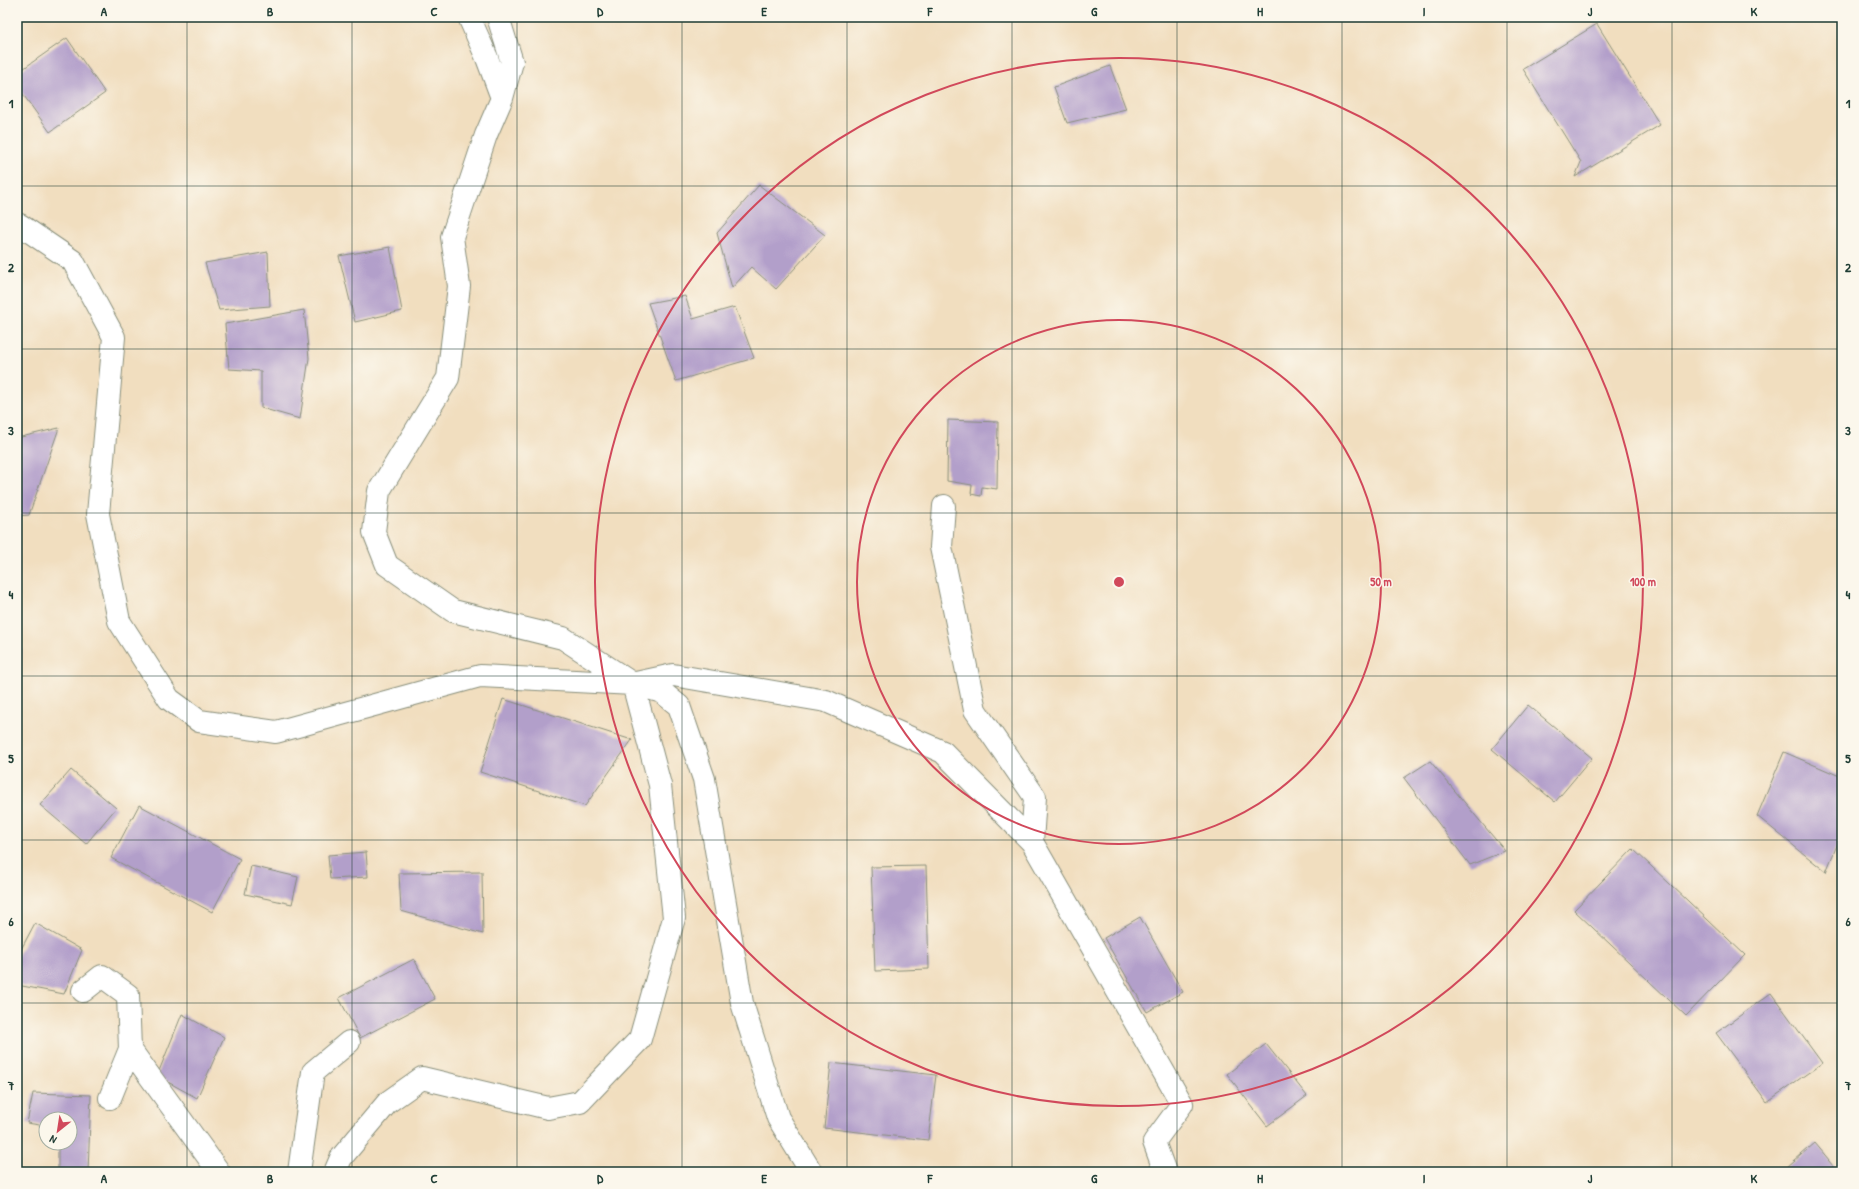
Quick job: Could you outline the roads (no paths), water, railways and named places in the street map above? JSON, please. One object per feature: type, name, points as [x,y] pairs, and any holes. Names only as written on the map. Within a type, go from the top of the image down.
[{"type":"street","points":[[469,17],[487,58],[502,98]]},
{"type":"street","points":[[335,1172],[341,1158],[388,1102],[422,1078],[548,1108],[580,1102],[640,1039],[674,918],[660,785],[633,684],[563,638],[453,611],[388,565],[374,532],[380,491],[448,378],[459,286],[452,236],[486,135],[502,98],[512,62],[498,17]]},
{"type":"street","points":[[18,223],[73,261],[114,337],[98,514],[118,621],[169,699],[199,721],[276,732],[480,676],[633,684],[662,692],[679,706],[704,779],[742,1004],[778,1118],[810,1170],[809,1172]]},
{"type":"street","points":[[944,506],[941,547],[975,710],[1034,797],[1032,842]]},
{"type":"street","points":[[633,684],[673,675],[826,701],[943,752],[1032,842],[1182,1104],[1154,1142],[1165,1172]]},
{"type":"street","points":[[83,990],[102,976],[128,995],[130,1049],[110,1098]]},
{"type":"street","points":[[299,1172],[313,1072],[350,1042]]},
{"type":"street","points":[[130,1049],[219,1172]]}]
